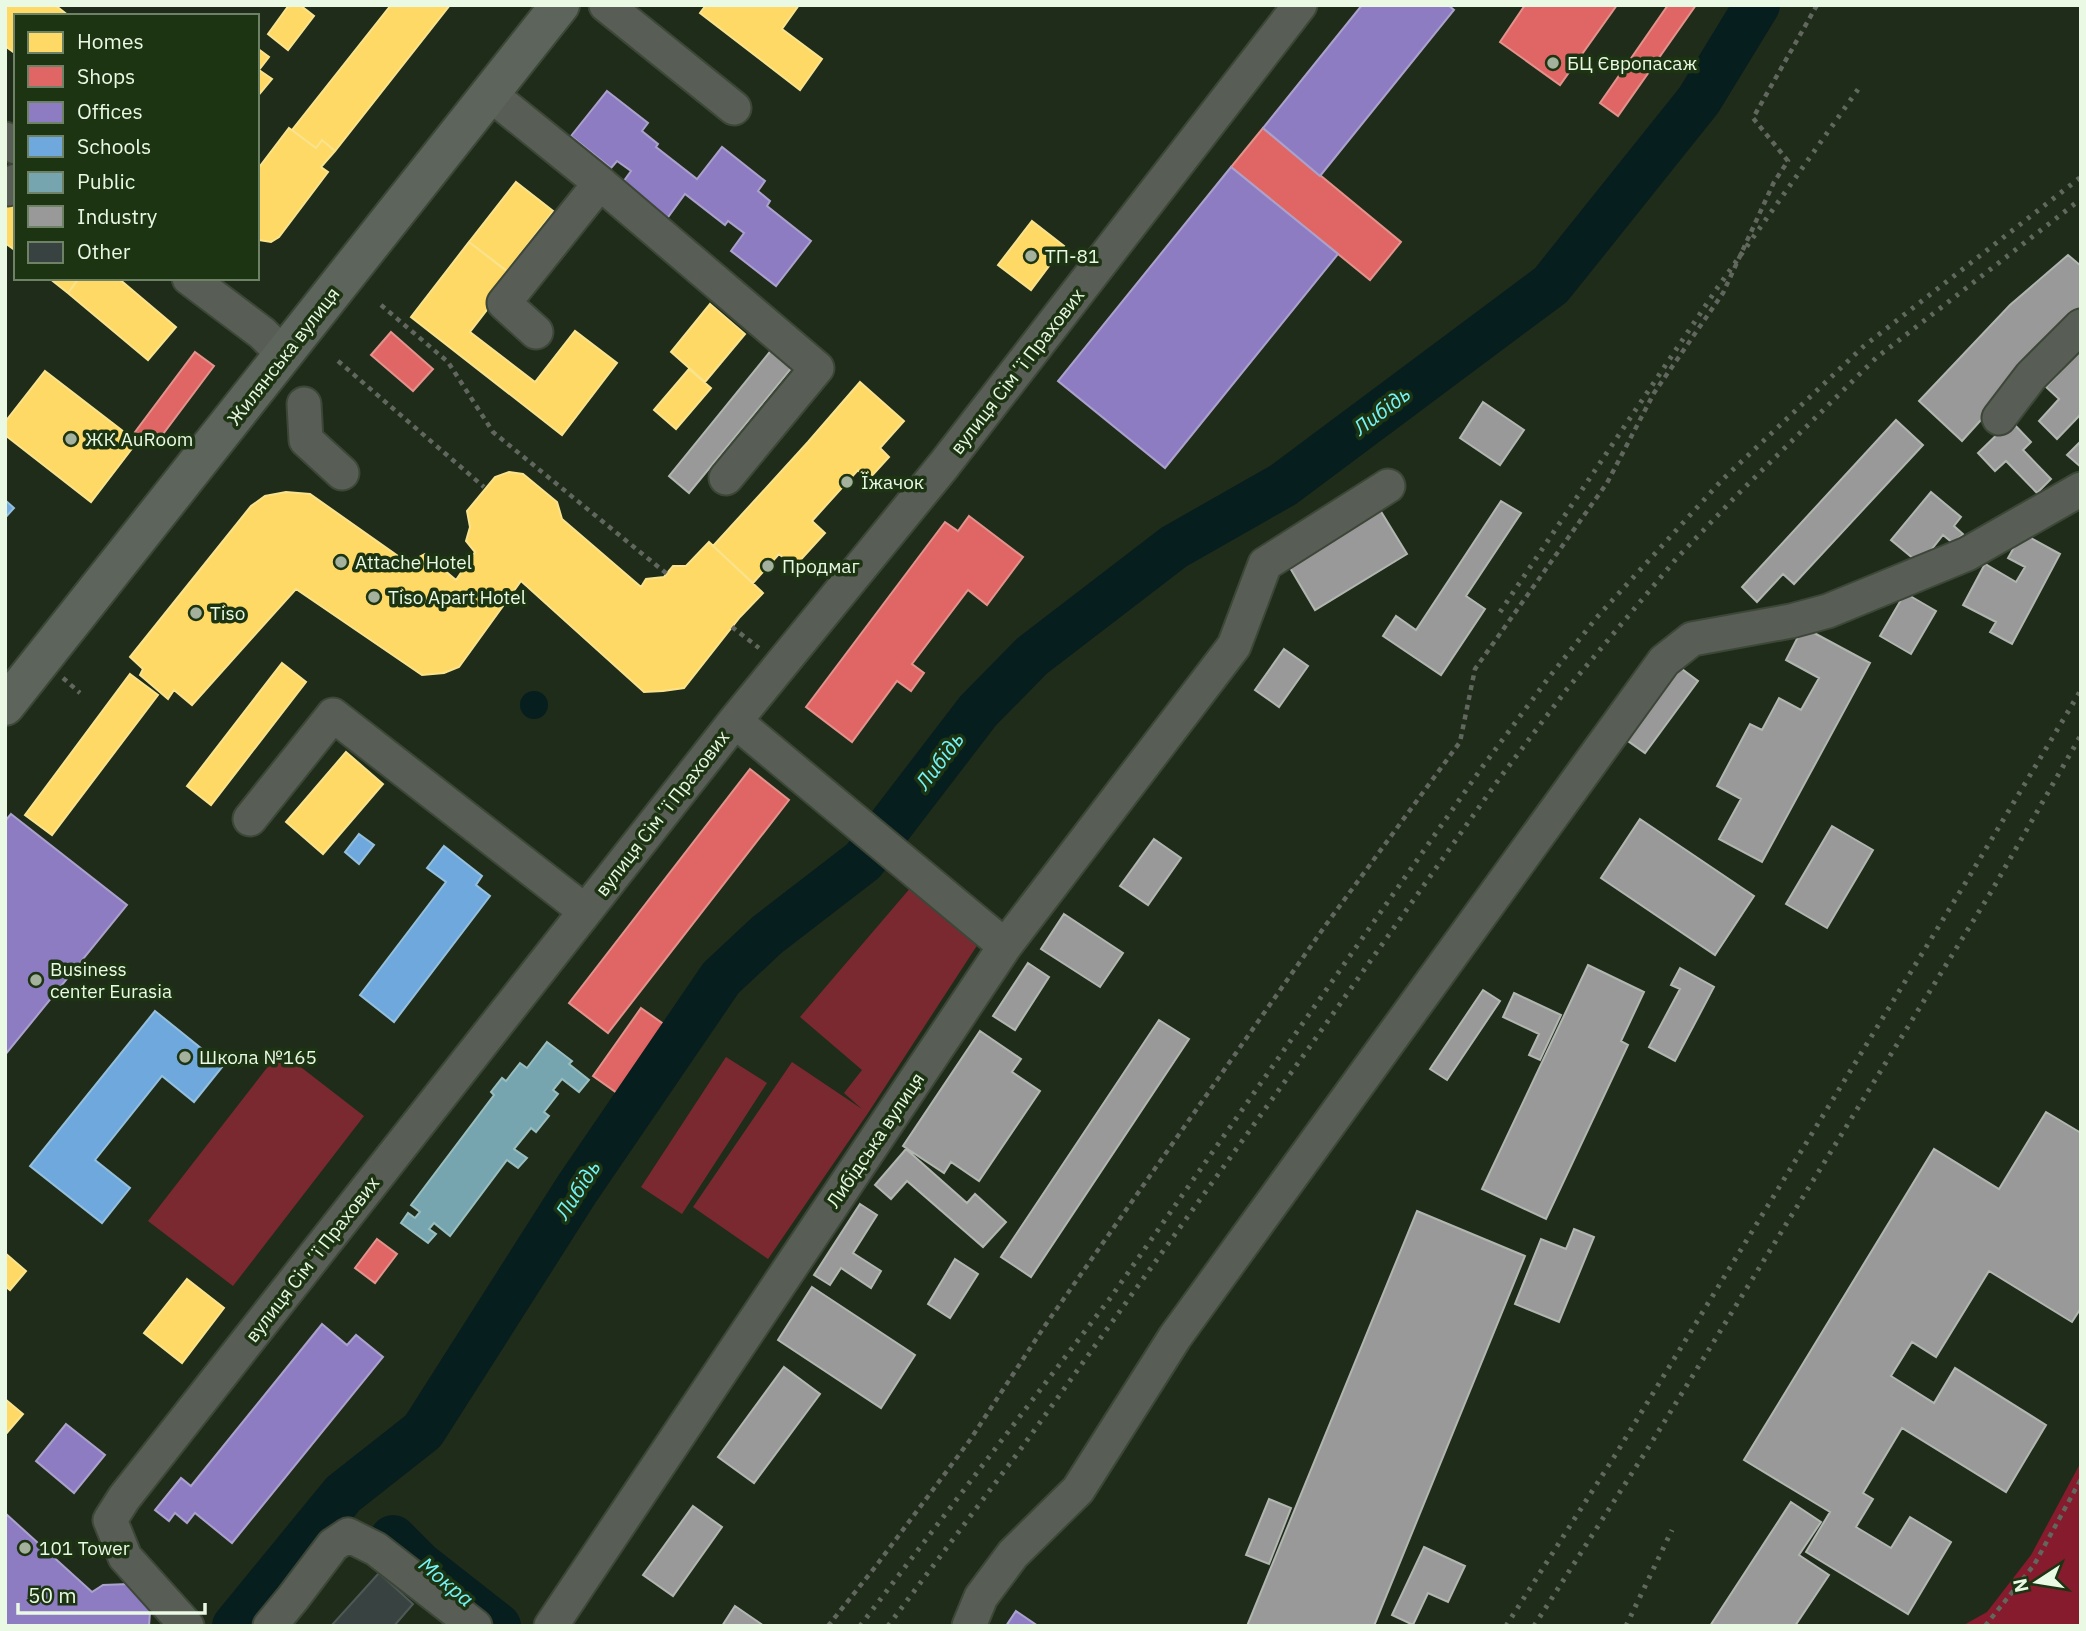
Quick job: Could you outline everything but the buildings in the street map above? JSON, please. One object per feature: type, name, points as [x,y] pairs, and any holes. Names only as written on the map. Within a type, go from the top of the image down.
[{"type":"main road","name":"Жилянська вулиця","points":[[5,706],[561,5]]},
{"type":"street","points":[[606,5],[734,108]]},
{"type":"street","name":"вулиця Сімʼї Прахових","points":[[187,1626],[125,1557],[110,1520],[124,1497],[735,721],[944,465],[1300,5]]},
{"type":"street","points":[[490,94],[600,183],[817,368],[726,478]]},
{"type":"street","points":[[536,332],[504,303],[600,183]]},
{"type":"street","points":[[192,280],[262,333],[284,355]]},
{"type":"street","points":[[2000,418],[2031,376],[2081,326]]},
{"type":"street","points":[[304,404],[306,440],[342,473]]},
{"type":"street","name":"Либідська вулиця","points":[[551,1626],[1004,946],[1234,646],[1265,564],[1388,486]]},
{"type":"street","points":[[969,1626],[981,1597],[1013,1554],[1078,1490],[1175,1337],[1664,661],[1692,639],[1791,621],[1828,611],[1967,554],[2081,489]]},
{"type":"street","points":[[250,819],[333,715],[585,911]]},
{"type":"street","points":[[735,721],[1004,946]]},
{"type":"street","points":[[270,1626],[333,1545],[348,1535],[376,1549],[475,1626]]},
{"type":"path","points":[[828,1626],[970,1440],[1044,1326],[1295,969],[1460,742],[1475,669],[1607,482],[1654,393],[1723,293],[1774,182],[1788,161],[1753,118],[1817,5]]},
{"type":"path","points":[[381,305],[448,362],[493,432],[667,574]]},
{"type":"path","points":[[338,361],[484,487]]},
{"type":"path","points":[[1985,1626],[2034,1565],[2081,1479]]},
{"type":"shaded area","points":[[912,886],[978,944],[868,1113],[768,1259],[693,1207],[792,1062],[862,1109],[844,1093],[862,1070],[800,1017]]},
{"type":"shaded area","points":[[280,1051],[364,1116],[233,1286],[148,1221]]},
{"type":"shaded area","points":[[726,1057],[767,1083],[682,1214],[641,1187]]},
{"type":"shaded area","points":[[2081,1462],[2081,1626],[1962,1626],[1987,1612],[2031,1555]]},
{"type":"water","points":[[534,691],[544,695],[548,705],[544,715],[534,719],[524,715],[520,705],[524,695]]},
{"type":"waterway","name":"Либідь","points":[[235,1626],[343,1494],[423,1431],[577,1189],[721,978],[767,935],[863,861],[978,711],[1032,656],[1174,547],[1283,485],[1551,285],[1699,100],[1757,5]]},
{"type":"waterway","name":"Мокра","points":[[393,1538],[419,1564],[498,1626]]},
{"type":"railway","points":[[1500,612],[1718,287],[1859,88]]},
{"type":"railway","points":[[860,1626],[1111,1297],[1483,766],[1598,616],[1723,479],[1864,346],[2081,177]]},
{"type":"railway","points":[[888,1626],[1023,1446],[1499,779],[1567,689],[1676,559],[1876,358],[2081,199]]},
{"type":"railway","points":[[1506,1626],[1614,1457],[2081,690]]},
{"type":"railway","points":[[1534,1626],[1650,1445],[1991,892],[2081,735]]},
{"type":"railway","points":[[1626,1626],[1672,1530]]},
{"type":"place","name":"БЦ Європасаж","points":[[1553,63]]},
{"type":"place","name":"ТП-81","points":[[1031,256]]},
{"type":"place","name":"ЖК AuRoom","points":[[71,439]]},
{"type":"place","name":"Їжачок","points":[[847,482]]},
{"type":"place","name":"Attache Hotel","points":[[341,562]]},
{"type":"place","name":"Продмаг","points":[[768,566]]},
{"type":"place","name":"Tiso Apart Hotel","points":[[374,597]]},
{"type":"place","name":"Tiso","points":[[196,613]]},
{"type":"place","name":"Business center Eurasia","points":[[36,980]]},
{"type":"place","name":"Школа №165","points":[[185,1057]]},
{"type":"place","name":"101 Tower","points":[[25,1548]]}]
